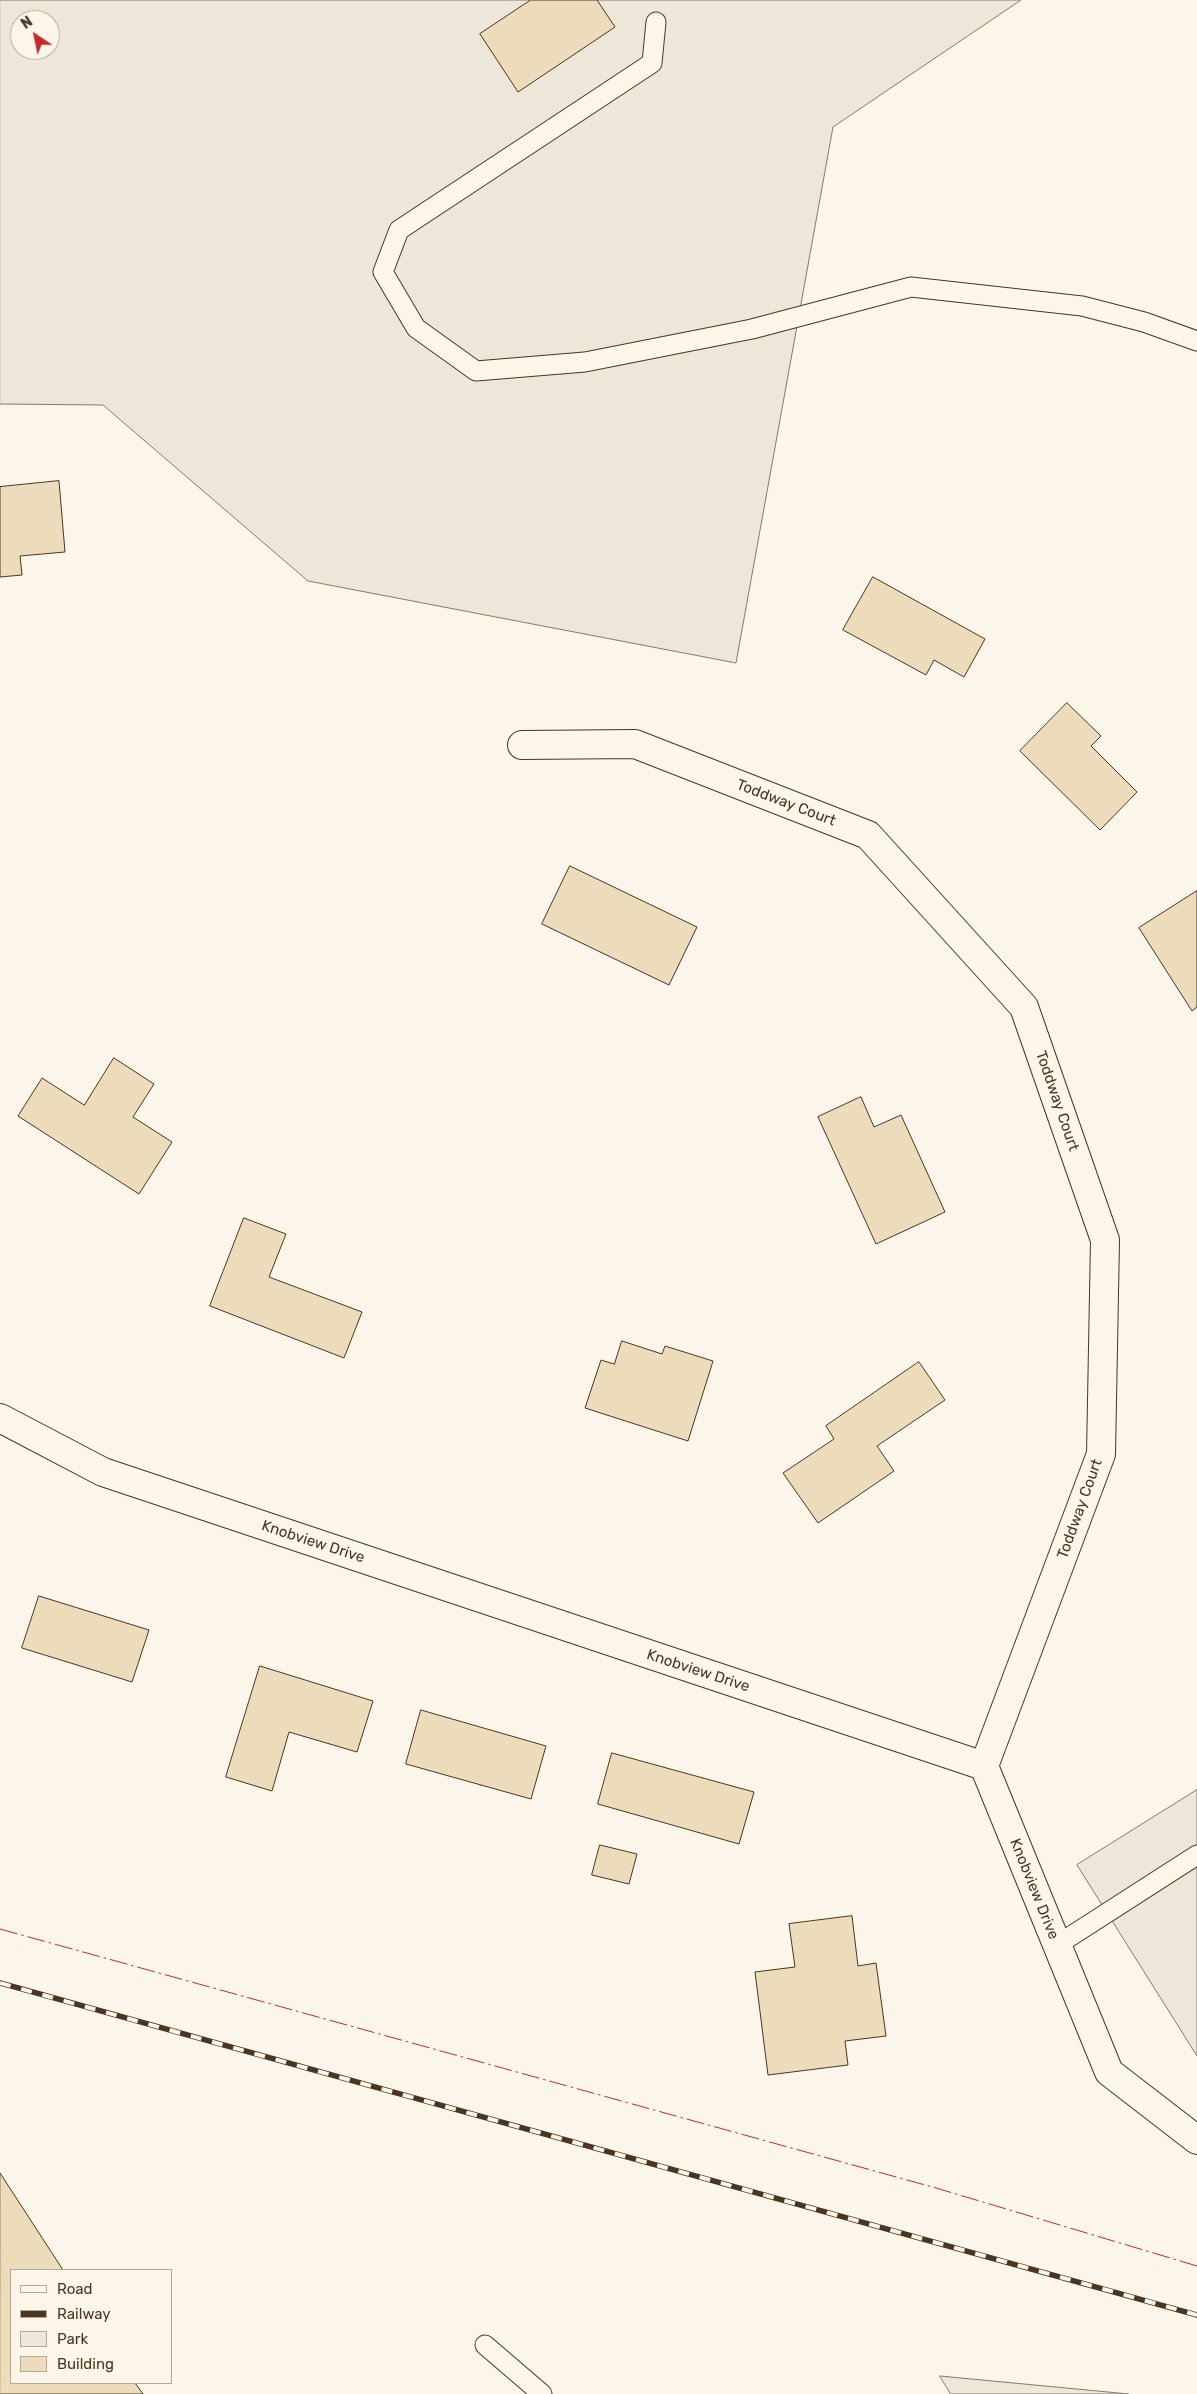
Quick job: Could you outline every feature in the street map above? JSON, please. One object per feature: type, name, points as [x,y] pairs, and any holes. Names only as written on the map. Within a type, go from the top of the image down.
[{"type":"street","name":"Toddway Court","points":[[522,745],[635,744],[868,835],[1024,1007],[1105,1240],[1101,1454],[984,1766]]},
{"type":"street","name":"Knobview Drive","points":[[0,1418],[103,1472],[984,1766],[1109,2072],[1197,2140]]},
{"type":"lane","points":[[656,22],[652,63],[399,230],[383,272],[416,328],[476,371],[594,360],[752,329],[911,287],[1082,306],[1144,322],[1197,341]]},
{"type":"lane","points":[[1057,1945],[1197,1855]]},
{"type":"lane","points":[[485,2345],[542,2394]]},
{"type":"green space","points":[[0,0],[1021,0],[833,127],[736,663],[308,581],[103,405],[0,404]]},
{"type":"shaded area","points":[[1197,1790],[1197,2056],[1077,1865]]},
{"type":"shaded area","points":[[940,2376],[1129,2394],[951,2394]]},
{"type":"building","points":[[531,0],[597,0],[615,27],[518,92],[480,34]]},
{"type":"building","points":[[59,481],[65,552],[20,556],[22,575],[0,577],[0,487]]},
{"type":"building","points":[[873,577],[985,639],[964,677],[934,660],[926,675],[843,630]]},
{"type":"building","points":[[1067,703],[1101,736],[1091,746],[1137,792],[1100,830],[1020,751]]},
{"type":"building","points":[[570,866],[697,927],[669,985],[542,924]]},
{"type":"building","points":[[1197,891],[1197,1007],[1192,1011],[1139,928]]},
{"type":"building","points":[[114,1058],[154,1084],[133,1117],[172,1142],[139,1194],[18,1116],[42,1078],[84,1105]]},
{"type":"building","points":[[861,1097],[874,1127],[901,1115],[945,1212],[876,1244],[818,1117]]},
{"type":"building","points":[[244,1218],[286,1234],[269,1277],[362,1312],[344,1358],[210,1306]]},
{"type":"building","points":[[622,1341],[662,1354],[665,1346],[713,1361],[688,1441],[585,1408],[601,1360],[614,1364]]},
{"type":"building","points":[[919,1362],[945,1400],[877,1446],[894,1471],[818,1523],[783,1473],[834,1439],[826,1426]]},
{"type":"building","points":[[39,1596],[149,1630],[132,1682],[22,1648]]},
{"type":"building","points":[[260,1666],[373,1701],[357,1752],[289,1732],[272,1791],[226,1777]]},
{"type":"building","points":[[421,1710],[546,1746],[531,1799],[406,1764]]},
{"type":"building","points":[[612,1753],[754,1792],[739,1844],[598,1804]]},
{"type":"building","points":[[600,1845],[637,1854],[629,1884],[592,1875]]},
{"type":"building","points":[[852,1916],[858,1966],[876,1963],[886,2036],[845,2041],[848,2065],[768,2075],[755,1972],[795,1967],[789,1924]]},
{"type":"building","points":[[0,2173],[62,2269],[10,2269],[10,2384],[136,2384],[143,2394],[0,2394]]},
{"type":"railway","points":[[0,1983],[1197,2315]]},
{"type":"power","points":[[0,1929],[936,2188],[1197,2266]]}]
